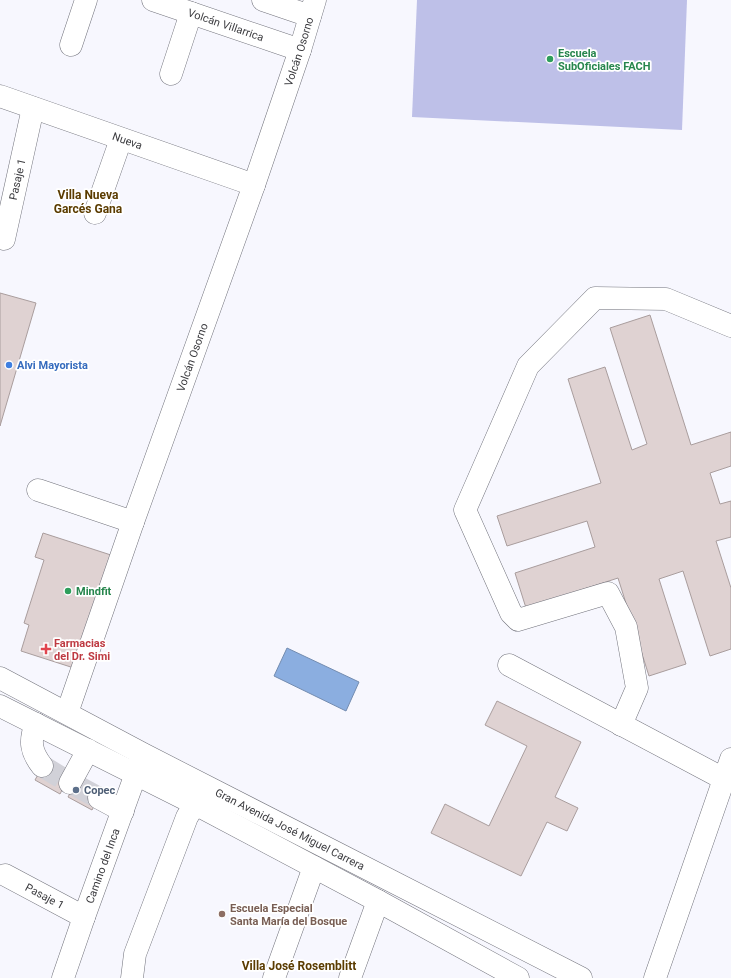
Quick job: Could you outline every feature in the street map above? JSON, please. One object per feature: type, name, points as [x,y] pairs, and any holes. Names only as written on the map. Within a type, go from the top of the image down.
[{"type":"street","points":[[71,45],[86,0]]},
{"type":"street","name":"Volcán Villarrica","points":[[153,0],[300,50]]},
{"type":"street","points":[[263,0],[313,8]]},
{"type":"street","name":"Volcán Osorno","points":[[67,713],[133,522],[254,185],[313,8]]},
{"type":"street","points":[[171,74],[191,13]]},
{"type":"street","name":"Nueva","points":[[0,96],[31,114],[119,145],[254,185]]},
{"type":"street","name":"Pasaje 1","points":[[4,239],[31,114]]},
{"type":"street","points":[[95,214],[119,145]]},
{"type":"street","points":[[621,725],[637,688],[626,627],[608,592],[518,620],[511,613],[465,510],[528,366],[595,298],[666,299],[731,326]]},
{"type":"street","points":[[38,490],[133,522]]},
{"type":"street","points":[[509,665],[621,725],[727,769],[655,978]]},
{"type":"street","name":"Gran Avenida José Miguel Carrera","points":[[0,678],[143,754],[581,978]]},
{"type":"street","name":"Gran Avenida José Miguel Carrera","points":[[0,706],[195,804],[378,901],[518,978]]},
{"type":"street","points":[[36,724],[32,738],[32,746],[37,760],[42,766]]},
{"type":"street","points":[[71,783],[88,750]]},
{"type":"street","name":"Camino del Inca","points":[[63,978],[143,754]]},
{"type":"street","points":[[98,798],[123,811]]},
{"type":"street","points":[[132,978],[135,954],[188,817],[195,804]]},
{"type":"street","points":[[274,978],[314,867]]},
{"type":"street","name":"Pasaje 1","points":[[5,875],[84,917]]},
{"type":"street","points":[[350,978],[378,901]]},
{"type":"shaded area","name":"Escuela SubOficiales FACH","points":[[417,0],[687,0],[682,130],[412,117]]},
{"type":"shaded area","points":[[287,648],[359,682],[346,711],[274,676]]},
{"type":"building","name":"Alvi Mayorista","points":[[0,293],[36,303],[0,426]]},
{"type":"building","points":[[650,315],[691,445],[731,432],[731,466],[710,473],[720,504],[731,501],[731,537],[716,541],[731,588],[731,649],[710,656],[683,571],[659,579],[686,664],[649,676],[618,578],[526,608],[515,573],[595,547],[587,521],[507,546],[497,516],[601,483],[568,379],[605,367],[632,450],[647,444],[610,328]]},
{"type":"building","name":"Mindfit","points":[[43,533],[114,556],[77,669],[21,651],[29,625],[24,623],[44,560],[35,557]]},
{"type":"building","points":[[497,701],[581,742],[555,797],[578,808],[567,831],[547,822],[521,876],[431,833],[445,804],[489,826],[527,746],[485,725]]},
{"type":"building","points":[[46,760],[71,773],[60,794],[35,780]]},
{"type":"building","points":[[79,776],[103,790],[92,810],[68,797]]},
{"type":"tunnel","points":[[42,766],[67,781]]},
{"type":"tunnel","points":[[75,785],[99,798]]},
{"type":"place","name":"Escuela SubOficiales FACH","points":[[550,59]]},
{"type":"place","name":"Alvi Mayorista","points":[[9,365]]},
{"type":"place","name":"Mindfit","points":[[68,591]]},
{"type":"place","name":"Farmacias del Dr. Simi","points":[[46,649]]},
{"type":"place","name":"Copec","points":[[76,790]]},
{"type":"place","name":"Escuela Especial Santa María del Bosque","points":[[222,914]]},
{"type":"district","name":"Villa Nueva Garcés Gana","points":[[88,202]]},
{"type":"district","name":"Villa José Rosemblitt","points":[[299,966]]}]
